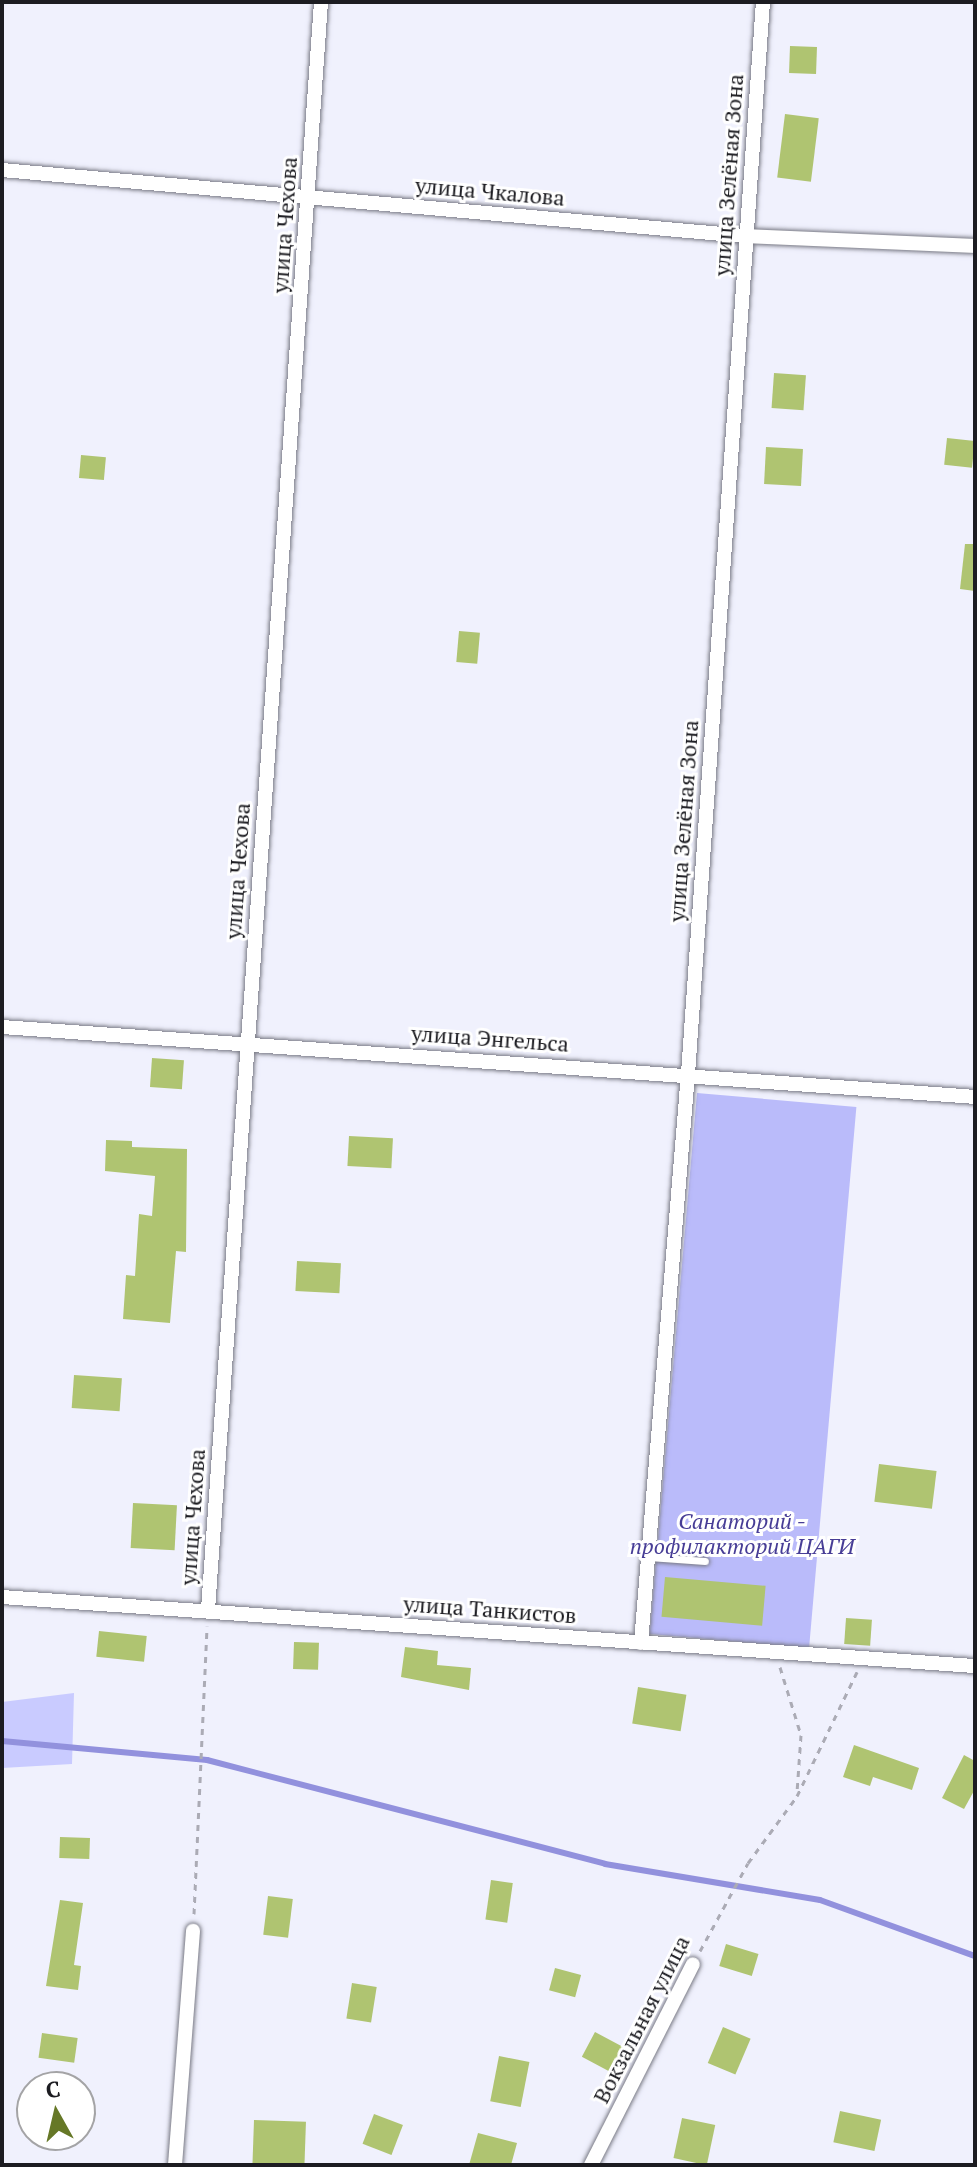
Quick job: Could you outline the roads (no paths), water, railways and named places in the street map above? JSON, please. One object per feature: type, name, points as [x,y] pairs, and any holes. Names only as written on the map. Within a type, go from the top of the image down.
[{"type":"street","name":"улица Чехова","points":[[208,1610],[321,2]]},
{"type":"street","name":"улица Зелёная Зона","points":[[641,1643],[688,1074],[763,2]]},
{"type":"street","name":"улица Чкалова","points":[[2,170],[745,236],[975,246]]},
{"type":"street","name":"улица Энгельса","points":[[2,1027],[975,1097]]},
{"type":"street","name":"улица Танкистов","points":[[2,1597],[975,1666]]},
{"type":"street","points":[[175,2165],[193,1931]]},
{"type":"street","name":"Вокзальная улица","points":[[591,2165],[693,1964]]},
{"type":"lane","points":[[649,1557],[705,1561]]},
{"type":"waterway","points":[[2,1741],[207,1760],[605,1864],[820,1900],[975,1956]]},
{"type":"park label","name":"Санаторий - профилакторий ЦАГИ","points":[[742,1532]]}]
